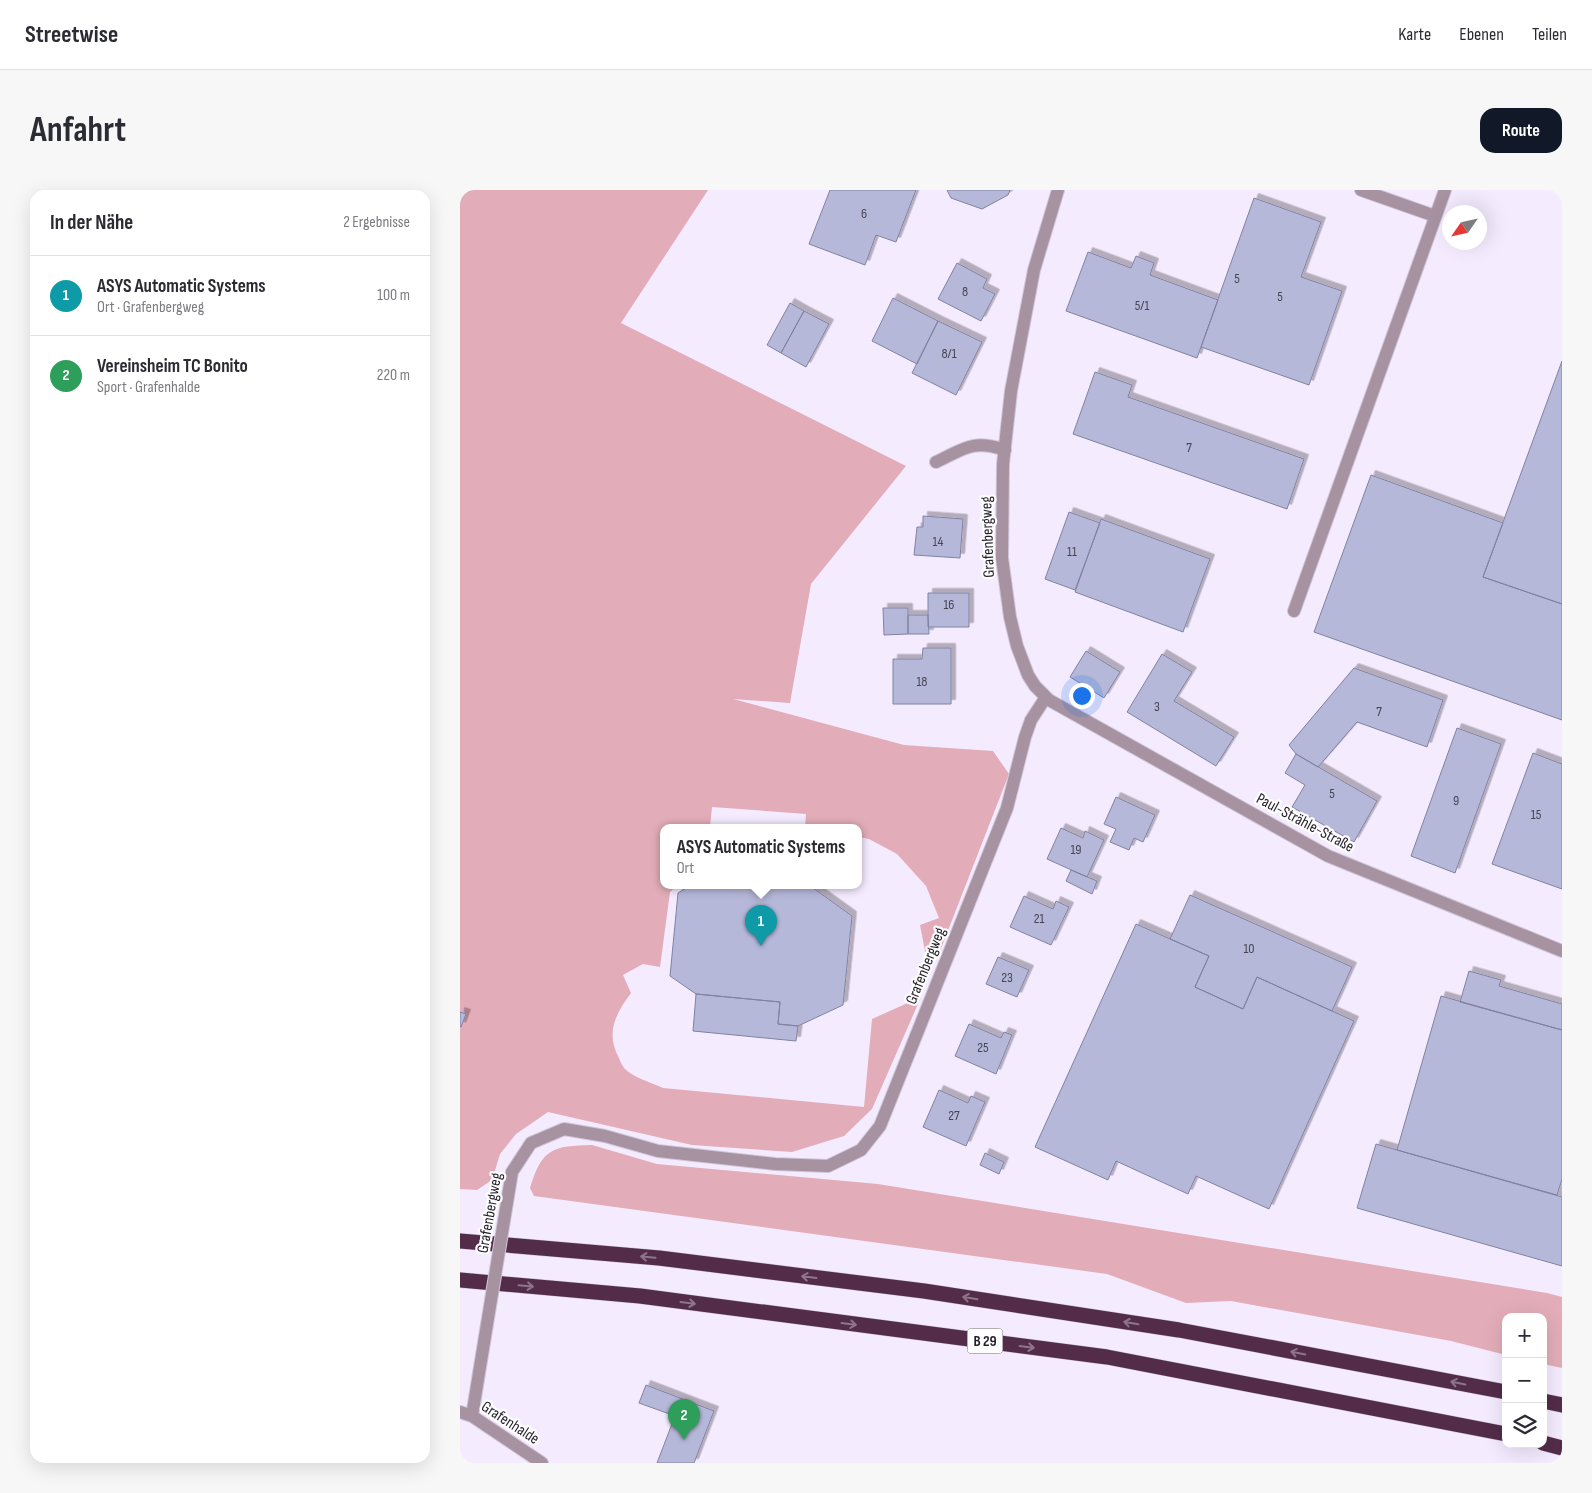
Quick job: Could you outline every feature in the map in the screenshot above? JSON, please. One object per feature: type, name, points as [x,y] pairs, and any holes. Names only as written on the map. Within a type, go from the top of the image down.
[{"type":"highway","points":[[460,1241],[659,1258],[924,1291],[1179,1330],[1502,1391]]},
{"type":"highway","name":"B 29","points":[[460,1280],[640,1296],[1107,1357],[1502,1433]]},
{"type":"highway","points":[[1547,1402],[1562,1405]]},
{"type":"highway","points":[[1547,1444],[1562,1448]]},
{"type":"street","name":"Grafenbergweg","points":[[466,1414],[480,1367],[512,1172],[531,1143],[564,1129],[604,1136],[658,1151],[775,1164],[828,1166],[861,1150],[880,1126],[1007,808],[1019,756],[1031,720],[1046,697],[1035,686],[1028,675],[1017,646],[1010,617],[1002,558],[1003,464],[1011,391],[1034,270],[1058,190]]},
{"type":"street","points":[[1361,190],[1435,216]]},
{"type":"street","points":[[1294,611],[1445,190]]},
{"type":"street","points":[[936,462],[971,446],[987,444],[1005,450]]},
{"type":"street","name":"Paul-Strähle-Straße","points":[[1046,697],[1328,856],[1562,951]]},
{"type":"street","name":"Grafenhalde","points":[[466,1414],[542,1463]]},
{"type":"shaded area","points":[[460,190],[708,190],[621,323],[906,466],[811,584],[790,703],[733,699],[904,745],[993,751],[1009,774],[940,951],[926,956],[920,925],[939,918],[926,886],[897,854],[869,839],[862,838],[862,824],[805,824],[806,814],[712,807],[710,824],[660,824],[660,889],[673,889],[670,892],[660,967],[643,964],[623,975],[631,993],[621,1008],[614,1024],[613,1040],[620,1062],[624,1068],[637,1077],[663,1088],[864,1107],[872,1019],[921,997],[872,1109],[844,1136],[792,1152],[692,1145],[548,1112],[516,1134],[500,1154],[492,1180],[477,1190],[460,1189]]},
{"type":"shaded area","points":[[592,1145],[657,1164],[878,1184],[1547,1293],[1562,1297],[1562,1368],[1547,1365],[1547,1313],[1502,1313],[1502,1354],[1451,1341],[1231,1301],[1186,1303],[1107,1274],[534,1196],[530,1188],[539,1165],[551,1152],[558,1148]]},
{"type":"building","points":[[830,190],[916,190],[896,242],[876,235],[865,265],[809,244]]},
{"type":"building","points":[[947,190],[1010,190],[1008,195],[982,209],[951,198]]},
{"type":"building","points":[[1254,198],[1321,222],[1301,277],[1342,291],[1309,385],[1201,347]]},
{"type":"building","points":[[1088,252],[1131,268],[1136,256],[1154,263],[1150,275],[1218,300],[1197,358],[1066,311]]},
{"type":"building","points":[[957,263],[987,279],[983,288],[995,294],[981,321],[938,299]]},
{"type":"building","points":[[893,298],[938,321],[917,364],[872,341]]},
{"type":"building","points":[[790,303],[804,311],[781,353],[767,345]]},
{"type":"building","points":[[804,311],[829,324],[806,367],[781,353]]},
{"type":"building","points":[[938,321],[982,342],[956,395],[912,373]]},
{"type":"building","points":[[1562,361],[1562,604],[1483,577]]},
{"type":"building","points":[[1095,372],[1132,385],[1128,397],[1304,459],[1287,509],[1073,434]]},
{"type":"building","points":[[1371,475],[1503,523],[1483,577],[1562,604],[1562,720],[1314,632]]},
{"type":"building","points":[[1069,512],[1100,523],[1075,590],[1045,579]]},
{"type":"building","points":[[923,516],[963,519],[960,558],[914,555],[917,527],[923,527]]},
{"type":"building","points":[[1101,519],[1210,559],[1183,632],[1075,592]]},
{"type":"building","points":[[928,593],[969,593],[969,627],[928,627]]},
{"type":"building","points":[[883,608],[908,608],[908,634],[884,635]]},
{"type":"building","points":[[908,615],[928,615],[929,634],[908,634]]},
{"type":"building","points":[[923,648],[951,648],[951,704],[893,704],[893,659],[922,659]]},
{"type":"building","points":[[1086,651],[1120,672],[1104,698],[1070,677]]},
{"type":"building","points":[[1162,654],[1192,672],[1174,701],[1234,737],[1216,766],[1127,712]]},
{"type":"building","points":[[1354,668],[1443,700],[1427,747],[1357,722],[1318,767],[1296,754],[1289,745]]},
{"type":"building","points":[[1457,728],[1501,744],[1455,873],[1411,856]]},
{"type":"building","points":[[1533,753],[1562,764],[1562,889],[1492,864]]},
{"type":"building","points":[[1296,754],[1377,801],[1354,842],[1292,807],[1305,785],[1285,773]]},
{"type":"building","points":[[1116,797],[1155,815],[1143,842],[1134,838],[1129,850],[1110,842],[1116,829],[1104,824]]},
{"type":"building","points":[[1061,828],[1083,838],[1085,831],[1104,840],[1087,877],[1047,859]]},
{"type":"building","points":[[1071,870],[1097,881],[1092,894],[1066,881]]},
{"type":"building","points":[[684,889],[815,889],[852,916],[843,1005],[798,1026],[778,1024],[780,1002],[696,994],[670,976],[678,893]]},
{"type":"building","points":[[1190,895],[1352,967],[1332,1011],[1257,977],[1243,1009],[1195,987],[1209,956],[1170,939]]},
{"type":"building","points":[[1024,896],[1053,909],[1056,901],[1069,907],[1051,945],[1010,927]]},
{"type":"building","points":[[1136,924],[1209,956],[1195,987],[1243,1009],[1257,977],[1354,1021],[1269,1209],[1196,1176],[1188,1194],[1116,1161],[1108,1180],[1035,1147]]},
{"type":"building","points":[[998,957],[1029,970],[1017,997],[986,984]]},
{"type":"building","points":[[1469,971],[1501,980],[1499,986],[1562,1004],[1562,1030],[1460,1002]]},
{"type":"building","points":[[696,994],[780,1002],[778,1024],[798,1026],[796,1041],[693,1031]]},
{"type":"building","points":[[1441,996],[1562,1030],[1562,1179],[1557,1195],[1397,1150]]},
{"type":"building","points":[[460,1012],[466,1014],[461,1027],[460,1026]]},
{"type":"building","points":[[969,1024],[1001,1038],[1004,1032],[1012,1035],[996,1074],[955,1056]]},
{"type":"building","points":[[939,1090],[968,1103],[971,1096],[985,1102],[966,1146],[923,1127]]},
{"type":"building","points":[[1376,1144],[1562,1197],[1562,1266],[1357,1208]]},
{"type":"building","points":[[985,1153],[1004,1162],[999,1174],[980,1165]]},
{"type":"building","points":[[646,1385],[714,1411],[694,1463],[657,1463],[675,1416],[639,1403]]},
{"type":"place","name":"ASYS Automatic Systems","points":[[761,946]]},
{"type":"place","name":"Vereinsheim TC Bonito","points":[[684,1440]]}]
